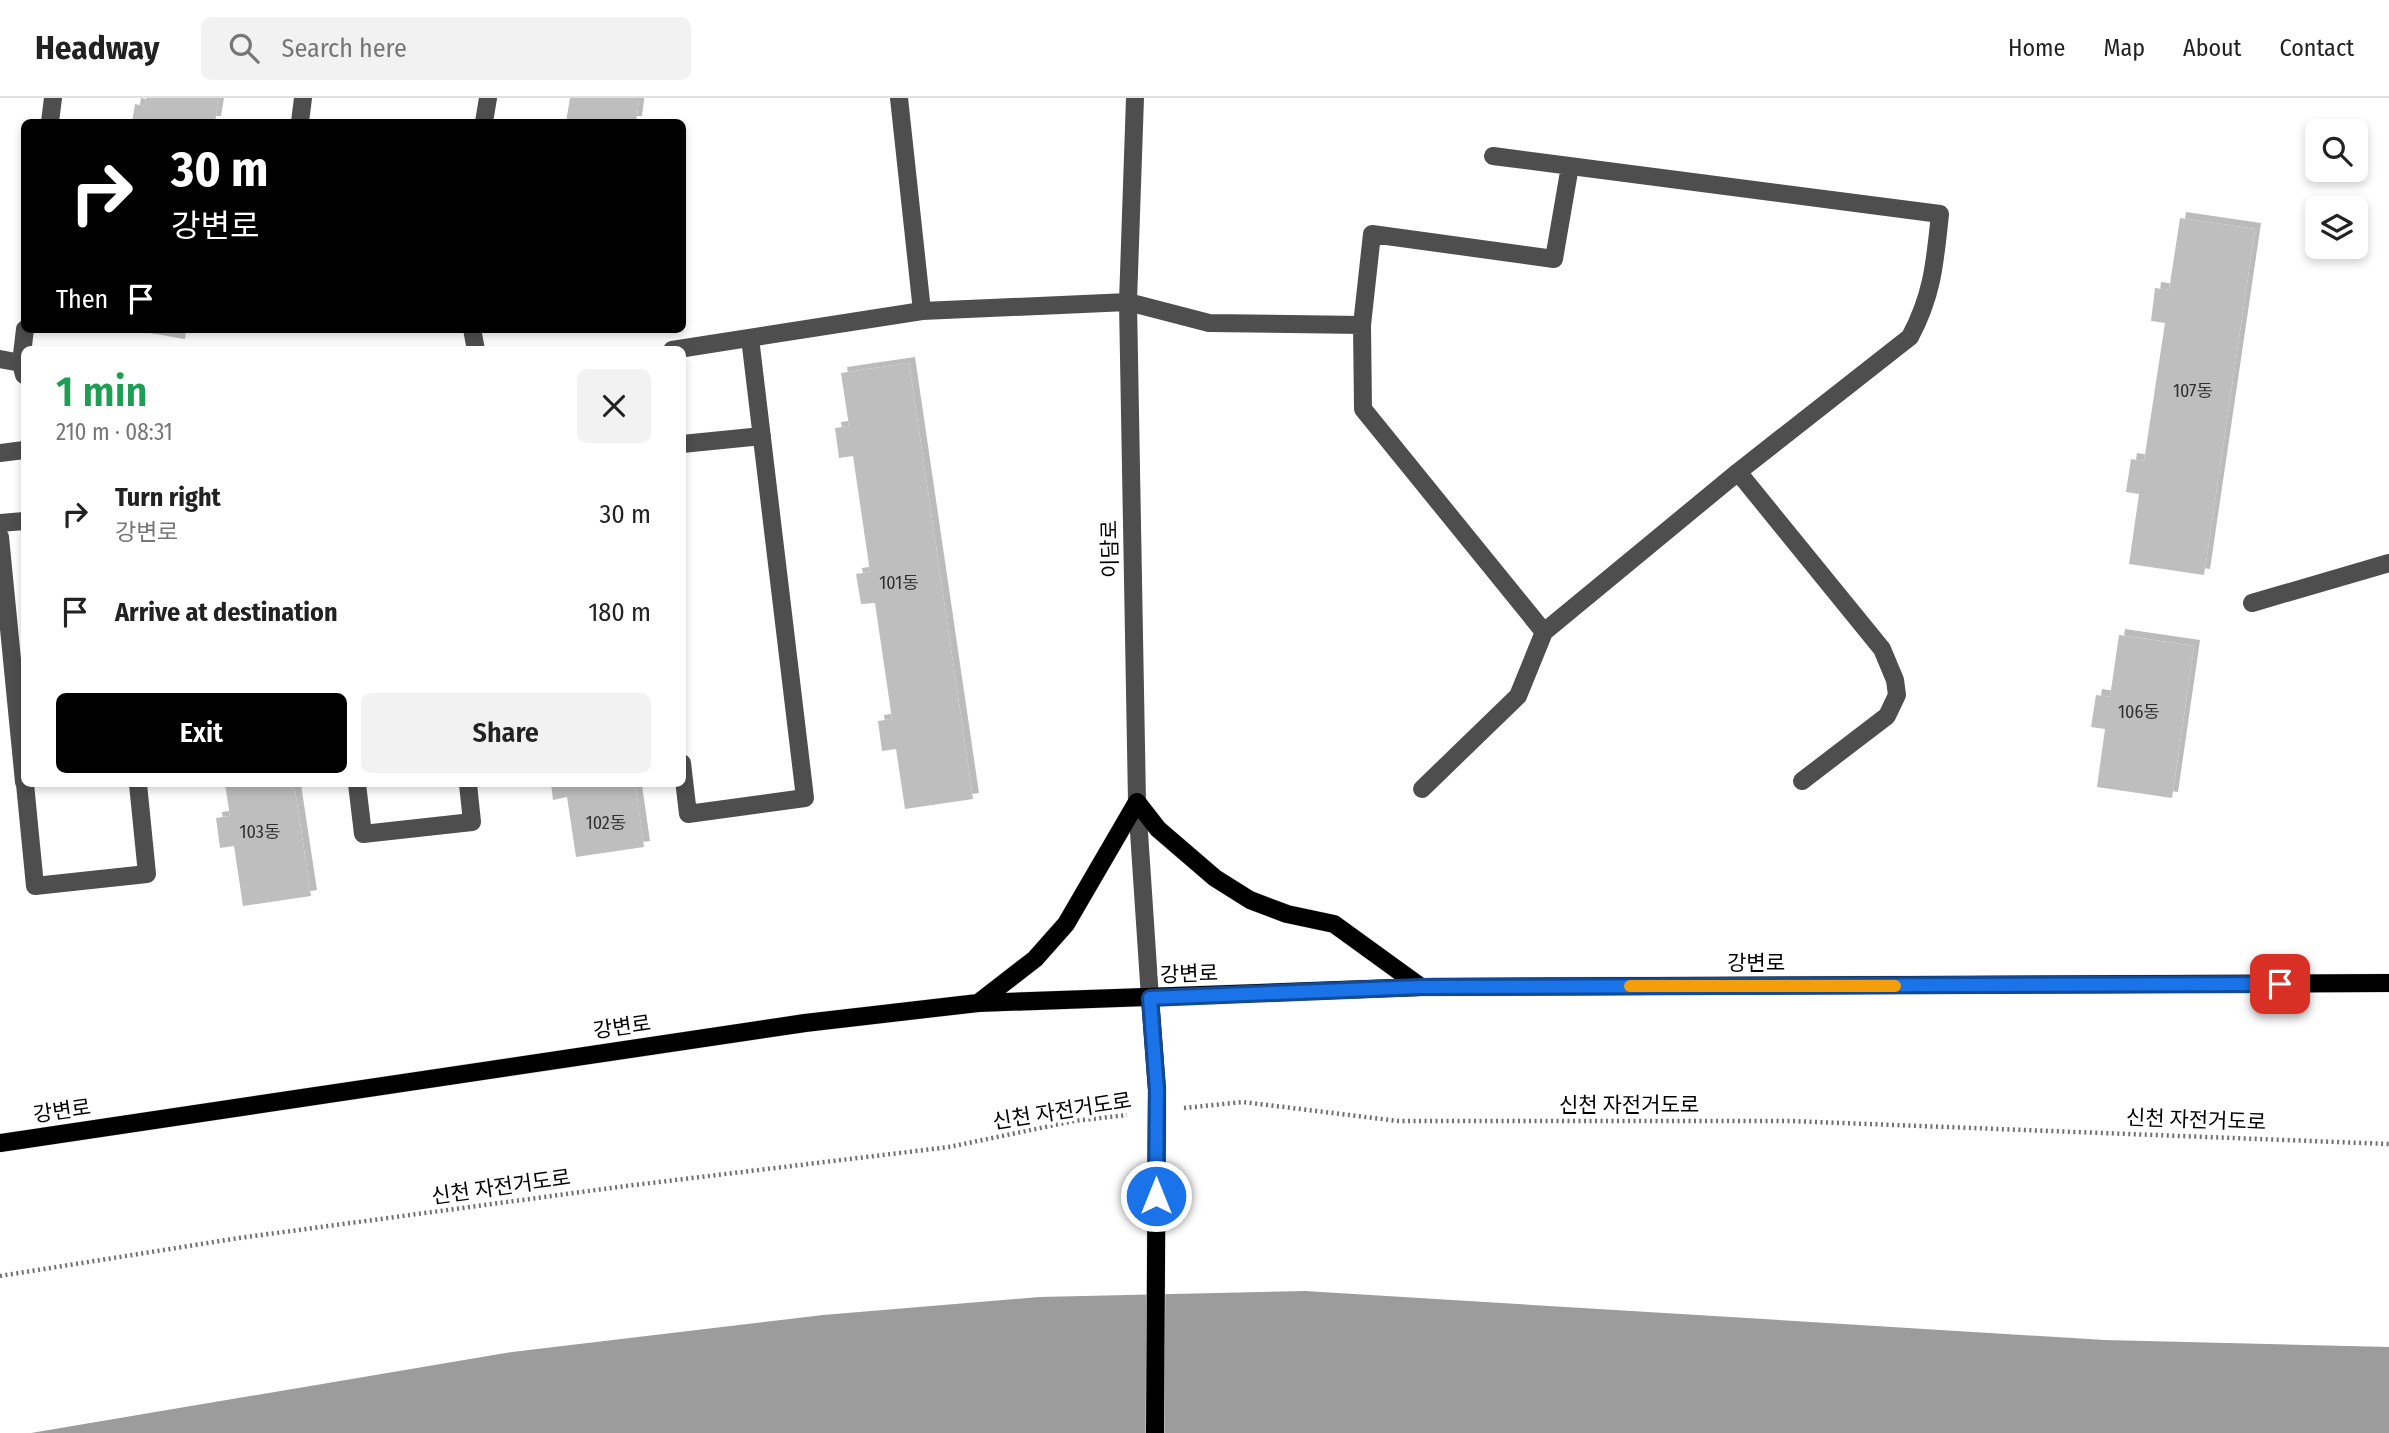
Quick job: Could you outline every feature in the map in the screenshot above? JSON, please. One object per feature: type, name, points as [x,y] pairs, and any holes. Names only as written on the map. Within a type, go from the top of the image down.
[{"type":"main road","points":[[978,1003],[1035,959],[1066,924],[1137,802],[1158,829],[1215,878],[1251,900],[1287,914],[1334,924],[1421,987]]},
{"type":"main road","name":"강변로","points":[[0,1143],[805,1023],[978,1003],[1421,987],[2389,983]]},
{"type":"main road","points":[[1150,998],[1157,1090],[1155,1433]]},
{"type":"street","points":[[51,119],[54,98]]},
{"type":"street","points":[[300,119],[303,98]]},
{"type":"street","points":[[484,119],[488,98]]},
{"type":"street","points":[[899,98],[922,311]]},
{"type":"street","name":"이담로","points":[[1135,98],[1128,302],[1137,802],[1150,998]]},
{"type":"street","points":[[1422,789],[1518,696],[1544,632],[1738,472],[1910,337],[1922,315],[1933,281],[1940,214],[1493,156]]},
{"type":"street","points":[[1544,632],[1363,409],[1362,325],[1372,234],[1554,259],[1570,166]]},
{"type":"street","points":[[686,348],[922,311],[1128,302],[1209,323],[1362,325]]},
{"type":"street","points":[[685,787],[688,814],[805,798],[750,338]]},
{"type":"street","points":[[0,359],[21,368]]},
{"type":"street","points":[[686,444],[762,436]]},
{"type":"street","points":[[0,453],[21,450]]},
{"type":"street","points":[[1738,472],[1882,649],[1895,680],[1897,695],[1887,716],[1802,781]]},
{"type":"street","points":[[0,523],[21,521]]},
{"type":"street","points":[[0,537],[21,744]]},
{"type":"street","points":[[2252,603],[2389,564]]},
{"type":"street","points":[[25,787],[35,886],[147,874],[138,787]]},
{"type":"street","points":[[357,787],[363,834],[472,822],[468,787]]},
{"type":"path","name":"신천 자전거도로","points":[[1178,1109],[1243,1102],[1398,1121],[1790,1121],[2389,1144]]},
{"type":"path","name":"신천 자전거도로","points":[[0,1276],[239,1238],[612,1188],[949,1147],[1074,1121],[1139,1114]]},
{"type":"shaded area","points":[[1305,1291],[2105,1340],[2389,1347],[2389,1433],[31,1433],[512,1352],[823,1315],[1039,1297]]},
{"type":"building","points":[[146,98],[219,98],[216,119],[132,119],[135,104],[145,106]]},
{"type":"building","points":[[570,98],[639,98],[636,119],[566,119]]},
{"type":"building","points":[[2180,218],[2255,229],[2204,575],[2129,564],[2139,494],[2126,492],[2131,459],[2144,461],[2165,323],[2151,321],[2155,288],[2169,290]]},
{"type":"building","points":[[150,333],[186,333],[185,339]]},
{"type":"building","points":[[909,363],[973,799],[905,809],[896,749],[882,751],[878,721],[892,719],[875,603],[861,604],[856,574],[870,572],[853,456],[839,458],[835,428],[849,426],[841,373]]},
{"type":"building","points":[[2119,635],[2194,646],[2172,798],[2097,787],[2105,729],[2091,727],[2096,695],[2110,697]]},
{"type":"building","points":[[225,787],[294,787],[311,896],[243,906],[234,846],[220,848],[216,818],[230,816]]},
{"type":"building","points":[[551,787],[635,787],[644,847],[576,857],[567,797],[553,800]]},
{"type":"slow traffic","points":[[1630,986],[1895,986]]},
{"type":"route","points":[[1156,1196],[1157,1090],[1150,998],[1421,987],[2280,984]]}]
